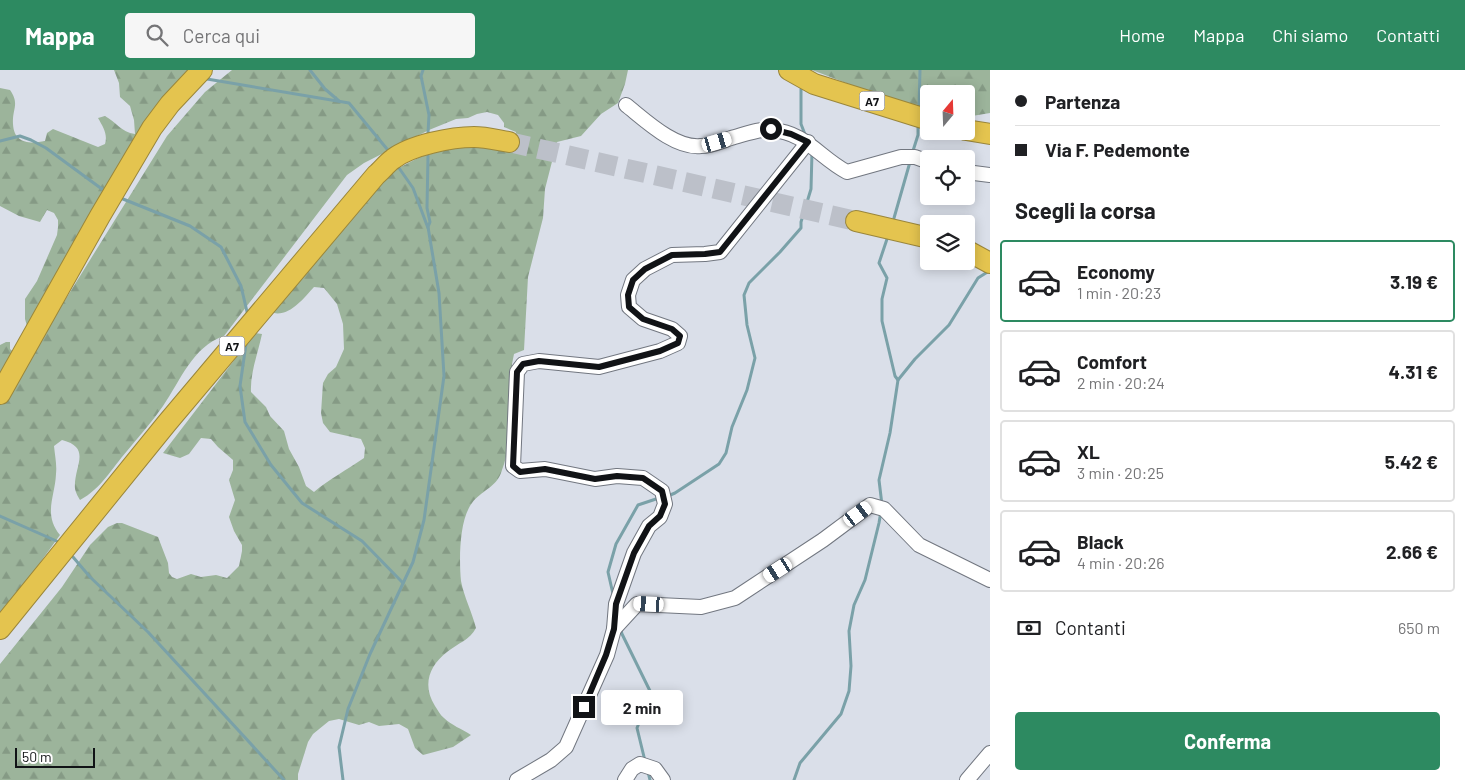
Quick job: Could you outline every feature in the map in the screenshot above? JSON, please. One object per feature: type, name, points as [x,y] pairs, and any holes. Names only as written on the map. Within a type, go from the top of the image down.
[{"type":"highway","points":[[0,394],[152,128],[170,104],[202,70]]},
{"type":"highway","name":"A7","points":[[789,70],[814,84],[920,117]]},
{"type":"highway","points":[[975,132],[990,134]]},
{"type":"highway","name":"A7","points":[[0,629],[167,423],[370,182],[393,159],[404,152],[452,139],[476,137],[509,142]]},
{"type":"highway","points":[[856,221],[920,236]]},
{"type":"highway","points":[[975,255],[990,263]]},
{"type":"street","points":[[626,104],[668,137],[692,146],[702,146],[771,129],[791,134],[808,142],[834,165],[847,172],[900,157],[920,159]]},
{"type":"street","points":[[517,780],[551,760],[566,748],[606,655],[614,629],[616,604],[634,553],[649,526],[660,516],[665,504],[662,491],[643,478],[617,476],[595,479],[545,469],[520,472],[513,466],[517,372],[523,364],[539,361],[599,367],[660,351],[678,343],[680,336],[672,329],[643,319],[629,307],[628,295],[633,280],[645,269],[672,255],[720,252],[808,142]]},
{"type":"street","points":[[975,173],[990,175]]},
{"type":"street","points":[[614,629],[637,604],[701,607],[736,598],[823,540],[870,505],[884,510],[919,545],[990,580]]},
{"type":"street","points":[[967,780],[990,752]]},
{"type":"street","points":[[625,780],[632,769],[640,764],[655,769],[663,780]]},
{"type":"green space","points":[[114,70],[195,70],[27,326],[25,299],[37,281],[57,235],[58,220],[54,213],[47,210],[40,222],[19,216],[0,206],[0,88],[10,90],[15,99],[13,124],[16,136],[20,139],[29,142],[45,141],[47,133],[53,129],[98,147],[105,144],[106,137],[98,118],[105,116],[122,129],[135,134],[130,106],[120,97],[119,83]]},
{"type":"green space","points":[[232,70],[628,70],[618,103],[601,114],[581,136],[557,142],[545,189],[543,218],[528,277],[524,350],[514,354],[512,364],[510,433],[505,460],[496,482],[472,503],[462,530],[460,552],[461,581],[476,628],[467,638],[441,657],[429,676],[428,683],[431,698],[441,715],[450,723],[471,735],[453,747],[423,755],[415,748],[408,729],[399,724],[379,726],[369,722],[359,725],[339,719],[329,721],[313,734],[308,742],[298,774],[298,780],[0,780],[0,664],[62,587],[90,545],[108,527],[122,523],[158,537],[168,563],[169,573],[177,579],[191,574],[201,577],[216,575],[227,578],[239,566],[242,545],[229,517],[235,500],[229,480],[233,470],[233,460],[211,439],[201,438],[189,454],[180,458],[163,453],[255,333],[262,334],[253,370],[251,392],[266,407],[270,416],[284,431],[289,449],[299,467],[306,486],[314,492],[364,458],[365,448],[361,439],[330,432],[323,423],[321,413],[323,383],[328,374],[336,367],[344,349],[343,324],[337,304],[324,288],[314,287],[295,307],[283,313],[270,312],[391,172],[420,157],[452,148],[490,147],[511,151],[516,132],[504,127],[504,123],[498,115],[487,112],[468,118],[456,119],[429,130],[364,163],[347,175],[224,336],[213,341],[195,356],[150,423],[100,484],[80,500],[75,489],[79,459],[77,448],[62,440],[54,446],[56,471],[51,513],[52,520],[60,535],[0,618],[0,345],[10,342],[10,349],[26,363],[167,136],[205,92]]},
{"type":"green space","points":[[812,70],[990,70],[990,113],[975,116],[975,85],[920,85],[920,108],[867,91]]},
{"type":"waterway","points":[[310,70],[325,89],[339,101]]},
{"type":"waterway","points":[[423,70],[421,76],[429,115],[428,133]]},
{"type":"waterway","points":[[919,109],[920,70]]},
{"type":"waterway","points":[[207,79],[349,103],[387,149]]},
{"type":"waterway","points":[[801,89],[801,124],[806,137]]},
{"type":"waterway","points":[[912,154],[918,135],[918,123]]},
{"type":"waterway","points":[[0,141],[20,136],[31,140],[46,148],[106,192]]},
{"type":"waterway","points":[[668,496],[719,464],[726,453],[732,427],[747,390],[755,358],[747,325],[744,295],[749,283],[801,228],[811,189],[812,152]]},
{"type":"waterway","points":[[343,780],[339,747],[348,709],[370,654],[413,562],[424,520],[444,376],[439,293],[428,227],[430,222],[427,208],[428,156]]},
{"type":"waterway","points":[[894,218],[910,162]]},
{"type":"waterway","points":[[399,168],[413,188],[428,228]]},
{"type":"waterway","points":[[123,199],[190,226],[221,247],[241,286],[248,316]]},
{"type":"waterway","points":[[887,239],[879,263],[887,278],[882,299],[882,321],[895,376],[898,380]]},
{"type":"waterway","points":[[882,505],[879,480],[890,433],[898,380],[915,359],[949,325],[978,278],[989,271]]},
{"type":"waterway","points":[[246,344],[240,386],[245,422],[271,465],[302,503],[362,541],[403,583]]},
{"type":"waterway","points":[[613,594],[608,572],[616,544],[638,505],[659,498]]},
{"type":"waterway","points":[[794,780],[800,763],[841,714],[849,691],[851,666],[849,631],[854,605],[865,580],[881,511]]},
{"type":"waterway","points":[[0,516],[61,543]]},
{"type":"waterway","points":[[73,557],[90,577],[148,632],[284,780]]},
{"type":"waterway","points":[[620,627],[651,693],[637,728],[645,761]]},
{"type":"waterway","points":[[648,772],[650,780]]},
{"type":"tunnel","points":[[509,142],[856,221]]},
{"type":"route","points":[[584,707],[606,655],[614,629],[616,604],[634,553],[649,526],[660,516],[665,504],[662,491],[643,478],[617,476],[595,479],[545,469],[520,472],[513,466],[517,372],[523,364],[539,361],[599,367],[660,351],[678,343],[680,336],[672,329],[643,319],[629,307],[628,295],[633,280],[645,269],[672,255],[720,252],[808,142],[791,134],[771,129]]}]
